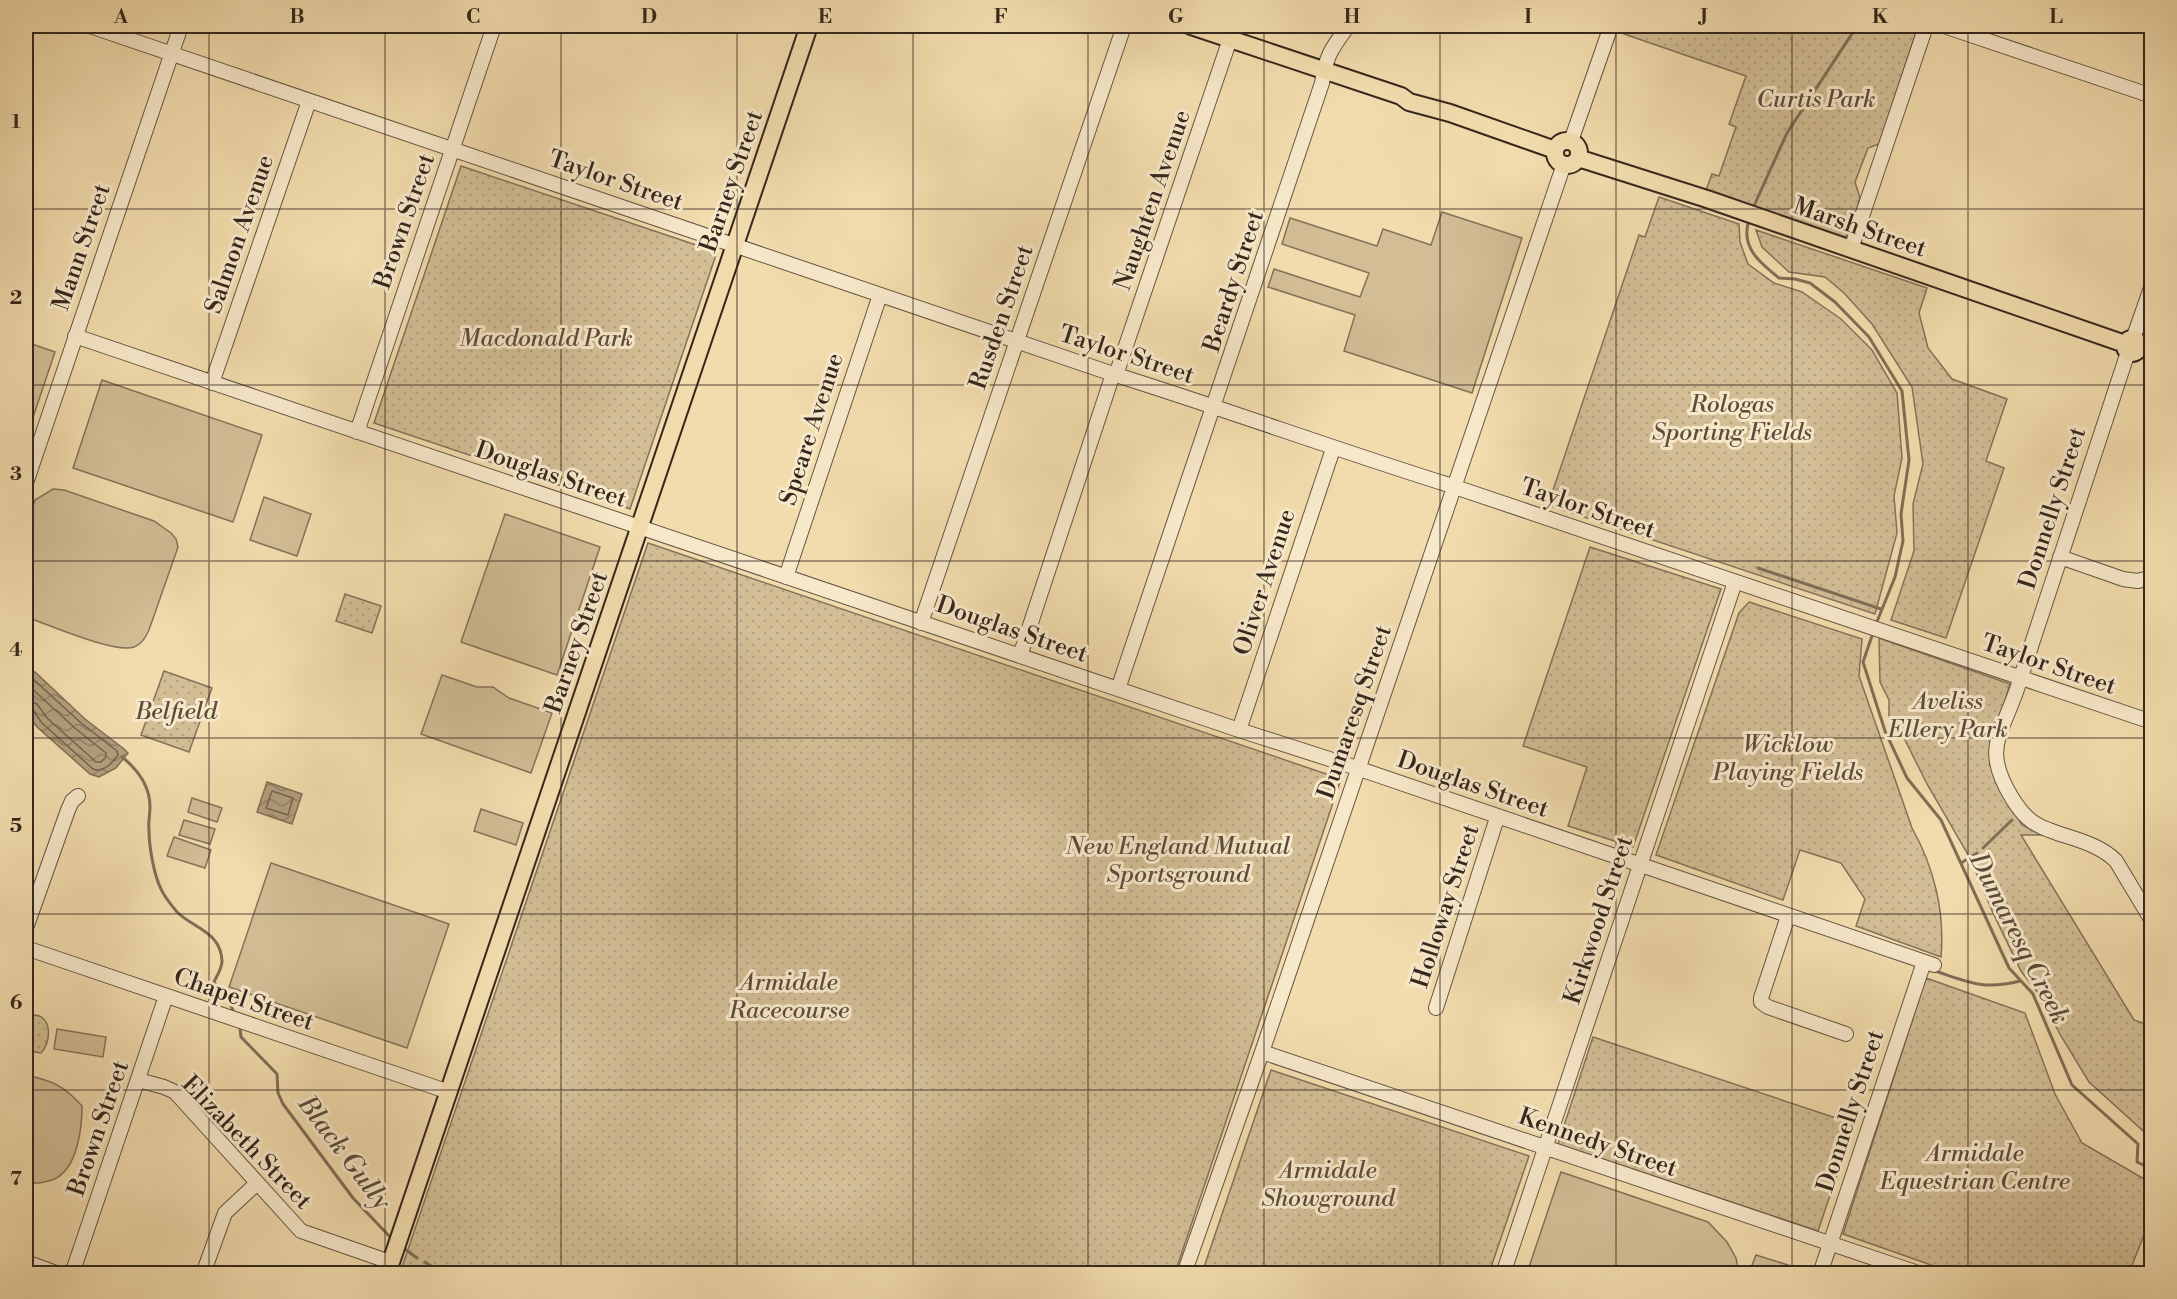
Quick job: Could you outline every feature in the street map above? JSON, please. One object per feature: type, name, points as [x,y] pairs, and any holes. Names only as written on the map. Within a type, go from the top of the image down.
[{"type":"main road","name":"Barney Street","points":[[393,1254],[809,26]]},
{"type":"main road","points":[[1191,26],[1555,150]]},
{"type":"main road","points":[[1571,141],[1577,146],[1571,161],[1556,158],[1555,150],[1561,142],[1571,141]]},
{"type":"main road","name":"Marsh Street","points":[[1571,161],[1707,199],[2135,346]]},
{"type":"street","name":"Taylor Street","points":[[90,26],[1333,449],[1453,487],[2151,722]]},
{"type":"street","name":"Mann Street","points":[[26,483],[181,26]]},
{"type":"street","name":"Brown Street","points":[[357,432],[494,26]]},
{"type":"street","name":"Rusden Street","points":[[921,623],[1124,26]]},
{"type":"street","name":"Beardy Street","points":[[1118,689],[1322,83],[1329,53],[1348,26]]},
{"type":"street","points":[[1571,141],[1611,26]]},
{"type":"street","points":[[1851,249],[1926,26]]},
{"type":"street","points":[[1944,26],[2151,96]]},
{"type":"street","name":"Naughten Avenue","points":[[1020,656],[1114,374],[1230,39]]},
{"type":"street","name":"Salmon Avenue","points":[[212,383],[309,100]]},
{"type":"street","name":"Dumaresq Street","points":[[1184,1274],[1262,1052],[1453,487],[1571,161]]},
{"type":"street","name":"Donnelly Street","points":[[2151,285],[2135,346],[2060,557],[1996,749],[1997,769],[2018,807],[2034,824],[2098,847],[2108,853],[2151,921]]},
{"type":"street","name":"Speare Avenue","points":[[786,577],[880,295]]},
{"type":"street","name":"Douglas Street","points":[[75,336],[1497,818],[1640,864],[1929,964]]},
{"type":"street","name":"Oliver Avenue","points":[[1239,730],[1333,449]]},
{"type":"street","points":[[2060,557],[2123,579],[2138,582],[2151,577]]},
{"type":"street","name":"Kirkwood Street","points":[[1503,1274],[1735,582]]},
{"type":"street","points":[[26,928],[68,810],[72,801],[78,796]]},
{"type":"street","name":"Holloway Street","points":[[1436,1008],[1497,818]]},
{"type":"street","points":[[1788,916],[1761,1002],[1768,1007],[1846,1034]]},
{"type":"street","name":"Chapel Street","points":[[26,948],[449,1092]]},
{"type":"street","name":"Donnelly Street","points":[[1820,1274],[1929,964]]},
{"type":"street","name":"Brown Street","points":[[72,1274],[166,996]]},
{"type":"street","name":"Kennedy Street","points":[[1262,1052],[1921,1274]]},
{"type":"street","name":"Elizabeth Street","points":[[138,1080],[174,1092],[301,1231],[393,1254]]},
{"type":"street","points":[[203,1274],[225,1213],[257,1183]]},
{"type":"street","points":[[26,1262],[59,1274]]},
{"type":"green space","name":"Curtis Park","points":[[1627,26],[1918,27],[1879,144],[1868,148],[1855,182],[1860,198],[1850,233],[1843,238],[1705,193],[1712,174],[1719,176],[1736,127],[1729,124],[1746,76],[1624,34]]},
{"type":"green space","name":"Macdonald Park","points":[[461,166],[717,252],[630,509],[374,423]]},
{"type":"green space","name":"Rologas Sporting Fields","points":[[1659,197],[1739,224],[1740,242],[1748,264],[1774,283],[1802,292],[1841,319],[1872,350],[1897,393],[1902,458],[1894,496],[1897,533],[1875,614],[1548,505],[1639,235],[1645,237]]},
{"type":"green space","points":[[1442,212],[1522,238],[1472,393],[1344,351],[1355,315],[1268,287],[1274,269],[1360,297],[1369,273],[1282,244],[1290,218],[1377,246],[1383,229],[1431,245]]},
{"type":"green space","points":[[1756,230],[1927,288],[1919,313],[1928,348],[1952,379],[2007,399],[1986,461],[2004,468],[1946,638],[1891,620],[1914,551],[1913,504],[1923,464],[1912,387],[1872,324],[1844,293],[1825,277],[1789,272],[1762,247]]},
{"type":"green space","points":[[26,342],[55,352],[26,438]]},
{"type":"green space","points":[[102,380],[262,435],[233,522],[73,468]]},
{"type":"green space","points":[[53,489],[64,490],[154,521],[176,539],[178,547],[149,630],[137,646],[125,648],[112,646],[26,617],[26,529],[35,500]]},
{"type":"green space","points":[[264,497],[311,514],[297,556],[250,540]]},
{"type":"green space","points":[[505,514],[600,547],[557,675],[461,642]]},
{"type":"green space","name":"Armidale Racecourse","points":[[648,543],[1341,779],[1175,1273],[400,1273]]},
{"type":"green space","name":"Wicklow Playing Fields","points":[[1590,547],[1721,589],[1633,847],[1568,826],[1587,767],[1523,746]]},
{"type":"green space","points":[[345,594],[381,606],[372,633],[336,621]]},
{"type":"green space","name":"Wicklow Playing Fields","points":[[1749,602],[1862,639],[1859,676],[1912,828],[1932,874],[1941,923],[1941,957],[1856,926],[1865,899],[1841,863],[1800,850],[1783,900],[1656,855],[1739,613]]},
{"type":"green space","name":"Aveliss Ellery Park","points":[[1879,638],[2010,684],[1990,751],[1990,764],[2000,789],[2022,825],[2042,835],[2021,835],[2134,1020],[2151,1026],[2151,1138],[2089,1082],[2038,993],[2021,971],[1970,858],[1927,784],[1903,736],[1889,720],[1889,700],[1880,682]]},
{"type":"green space","name":"Belfield","points":[[164,671],[212,688],[189,752],[141,735]]},
{"type":"green space","points":[[442,675],[477,687],[493,687],[509,698],[552,713],[531,773],[421,734]]},
{"type":"green space","points":[[192,798],[222,808],[217,822],[188,812]]},
{"type":"green space","points":[[481,809],[523,823],[516,845],[474,831]]},
{"type":"green space","points":[[184,820],[215,829],[210,844],[179,835]]},
{"type":"green space","points":[[174,837],[211,850],[205,868],[167,856]]},
{"type":"green space","points":[[271,863],[449,924],[407,1048],[229,987]]},
{"type":"green space","name":"Armidale Equestrian Centre","points":[[1926,978],[2025,1013],[2055,1094],[2082,1143],[2151,1183],[2151,1217],[2129,1273],[1954,1273],[1843,1234]]},
{"type":"green space","points":[[34,1015],[45,1020],[47,1025],[47,1043],[41,1053],[28,1051],[26,1046],[28,1020]]},
{"type":"green space","points":[[57,1029],[106,1037],[103,1057],[54,1049]]},
{"type":"green space","points":[[1593,1037],[1854,1124],[1818,1231],[1558,1144]]},
{"type":"green space","name":"Armidale Showground","points":[[1271,1070],[1529,1156],[1489,1273],[1202,1273]]},
{"type":"green space","points":[[26,1075],[57,1085],[82,1106],[78,1145],[65,1171],[51,1180],[26,1184]]},
{"type":"green space","points":[[1561,1172],[1708,1222],[1727,1242],[1736,1258],[1739,1273],[1527,1273]]},
{"type":"green space","points":[[1756,1255],[1804,1270],[1803,1273],[1749,1273]]},
{"type":"water","points":[[26,671],[35,672],[85,719],[128,753],[116,768],[99,777],[90,774],[37,727],[26,711]]},
{"type":"water","points":[[267,782],[302,794],[292,824],[257,812]]},
{"type":"waterway","name":"Dumaresq Creek","points":[[1753,208],[1787,133],[1857,26]]},
{"type":"waterway","name":"Dumaresq Creek","points":[[1749,220],[1747,238],[1759,260],[1779,278],[1810,283],[1835,302],[1869,337],[1902,391],[1909,460],[1901,514],[1903,541],[1895,577],[1876,624]]},
{"type":"waterway","points":[[1758,568],[1881,609]]},
{"type":"waterway","name":"Dumaresq Creek","points":[[1873,633],[1863,662],[1885,731],[1907,778],[1941,820],[2009,968],[2033,994],[2072,1085],[2138,1144],[2137,1162],[2152,1169]]},
{"type":"waterway","name":"Black Gully","points":[[122,757],[133,767],[148,792],[151,852],[161,889],[183,918],[212,937],[217,943],[222,961],[214,982],[234,1013]]},
{"type":"waterway","points":[[1983,848],[2012,820]]},
{"type":"waterway","points":[[1961,863],[1977,853]]},
{"type":"waterway","points":[[1938,972],[1987,985],[2020,981]]},
{"type":"waterway","name":"Black Gully","points":[[240,1028],[241,1037],[277,1074],[278,1093],[283,1104],[353,1198],[392,1239]]},
{"type":"waterway","name":"Black Gully","points":[[402,1247],[417,1258]]},
{"type":"waterway","name":"Black Gully","points":[[425,1262],[443,1274]]},
{"type":"park label","name":"New England Mutual Sportsground","points":[[1178,860]]}]
